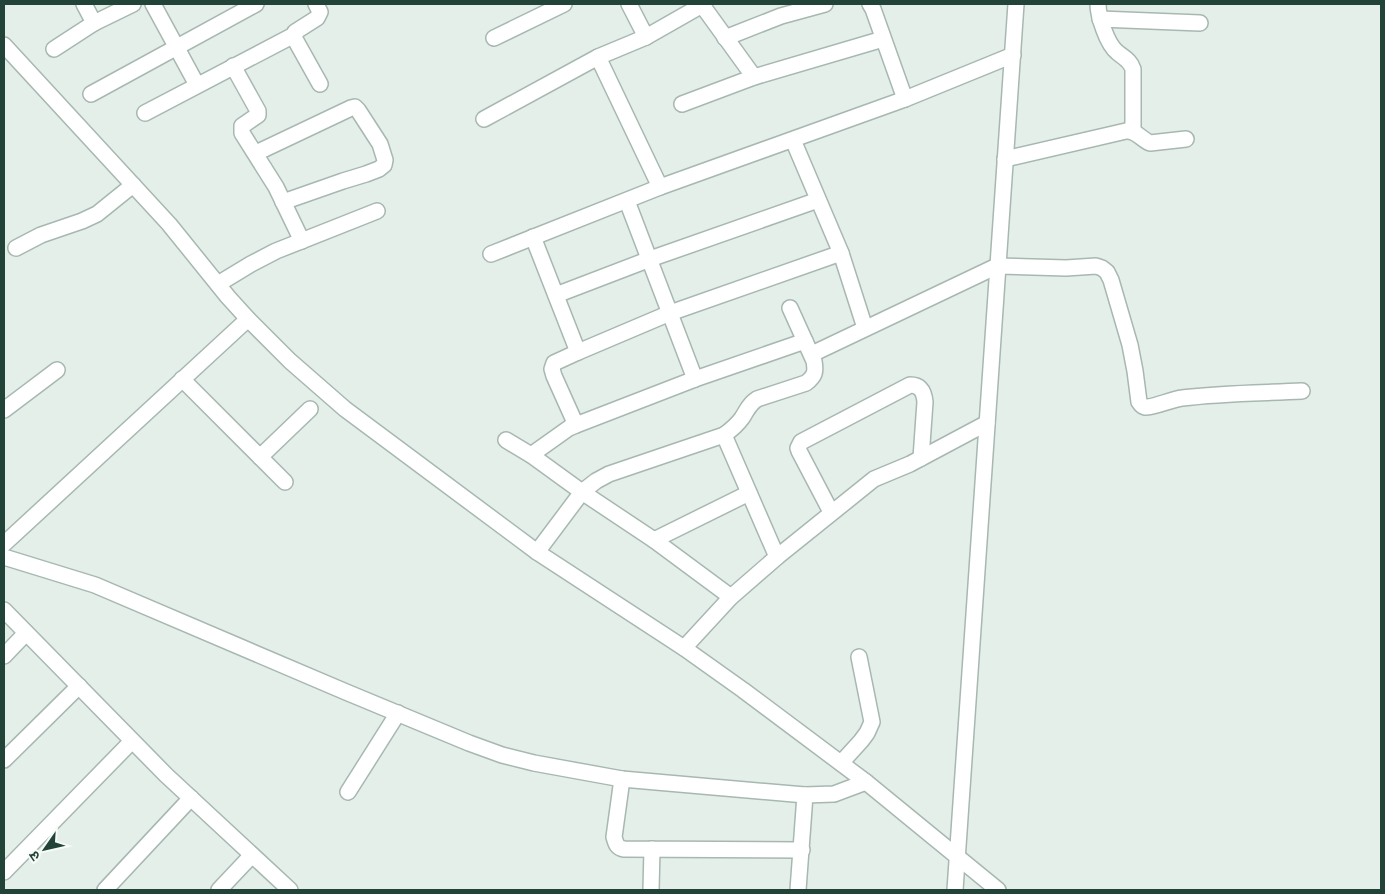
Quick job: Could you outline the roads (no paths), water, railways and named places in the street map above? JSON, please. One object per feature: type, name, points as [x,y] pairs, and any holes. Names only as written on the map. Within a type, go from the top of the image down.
[{"type":"street","points":[[84,4],[94,23]]},
{"type":"street","points":[[54,49],[94,23],[133,4]]},
{"type":"street","points":[[153,4],[198,85]]},
{"type":"street","points":[[91,94],[256,4]]},
{"type":"street","points":[[145,113],[294,35],[295,32],[317,18],[320,12],[316,4]]},
{"type":"street","points":[[494,38],[564,4]]},
{"type":"street","points":[[629,4],[646,36]]},
{"type":"street","points":[[484,120],[598,58],[646,36],[679,9],[703,4],[754,77]]},
{"type":"street","points":[[726,38],[781,16],[825,4]]},
{"type":"street","points":[[870,4],[905,99]]},
{"type":"street","points":[[955,890],[1016,4]]},
{"type":"street","points":[[1098,4],[1100,19],[1114,49],[1128,60],[1133,69],[1133,131]]},
{"type":"street","points":[[1100,19],[1200,24]]},
{"type":"street","points":[[294,35],[320,84]]},
{"type":"street","points":[[682,104],[754,77],[883,39]]},
{"type":"street","points":[[4,44],[169,224],[248,319],[346,410],[537,552],[684,648],[743,690],[866,782],[998,890]]},
{"type":"street","points":[[491,254],[660,187],[905,99],[1013,56]]},
{"type":"street","points":[[598,58],[660,187]]},
{"type":"street","points":[[233,66],[258,111],[258,115],[242,126],[242,132],[283,202],[302,241]]},
{"type":"street","points":[[256,153],[355,107],[380,144],[385,160],[384,165],[379,168],[283,202]]},
{"type":"street","points":[[1005,159],[1126,131],[1133,131],[1150,143],[1186,139]]},
{"type":"street","points":[[793,140],[841,253],[865,328]]},
{"type":"street","points":[[16,248],[41,235],[97,214],[133,185]]},
{"type":"street","points":[[628,200],[695,379]]},
{"type":"street","points":[[556,295],[650,259],[818,200]]},
{"type":"street","points":[[218,284],[276,251],[377,211]]},
{"type":"street","points":[[533,237],[578,352]]},
{"type":"street","points":[[576,425],[554,376],[552,369],[554,363],[670,313],[841,253]]},
{"type":"street","points":[[531,455],[576,425],[695,379],[809,347],[865,328],[997,266],[1066,268],[1096,266],[1108,272],[1130,344],[1141,405],[1153,405],[1181,398],[1302,391]]},
{"type":"street","points":[[537,552],[582,492],[596,481],[609,474],[724,435],[734,427],[748,407],[757,399],[811,380],[816,370],[809,347],[790,308]]},
{"type":"street","points":[[4,544],[248,319]]},
{"type":"street","points":[[4,410],[57,370]]},
{"type":"street","points":[[182,379],[285,482]]},
{"type":"street","points":[[831,512],[798,451],[801,442],[910,385],[916,385],[924,393],[925,402],[921,458]]},
{"type":"street","points":[[260,457],[310,409]]},
{"type":"street","points":[[684,648],[731,597],[777,556],[874,479],[910,464],[987,423]]},
{"type":"street","points":[[724,435],[777,556]]},
{"type":"street","points":[[506,440],[531,455],[654,540],[731,597]]},
{"type":"street","points":[[654,540],[749,493]]},
{"type":"street","points":[[4,557],[95,585],[468,743],[502,755],[534,763],[622,779],[805,795],[834,794],[866,782]]},
{"type":"street","points":[[4,610],[132,741],[290,890]]},
{"type":"street","points":[[4,656],[26,633]]},
{"type":"street","points":[[841,763],[861,741],[872,722],[859,657]]},
{"type":"street","points":[[4,760],[79,686]]},
{"type":"street","points":[[348,792],[398,713]]},
{"type":"street","points":[[4,872],[132,741]]},
{"type":"street","points":[[622,779],[614,837],[617,846],[624,849],[802,850]]},
{"type":"street","points":[[798,890],[805,795]]},
{"type":"street","points":[[105,890],[191,798]]},
{"type":"street","points":[[651,890],[652,849]]},
{"type":"street","points":[[219,890],[252,855]]}]
